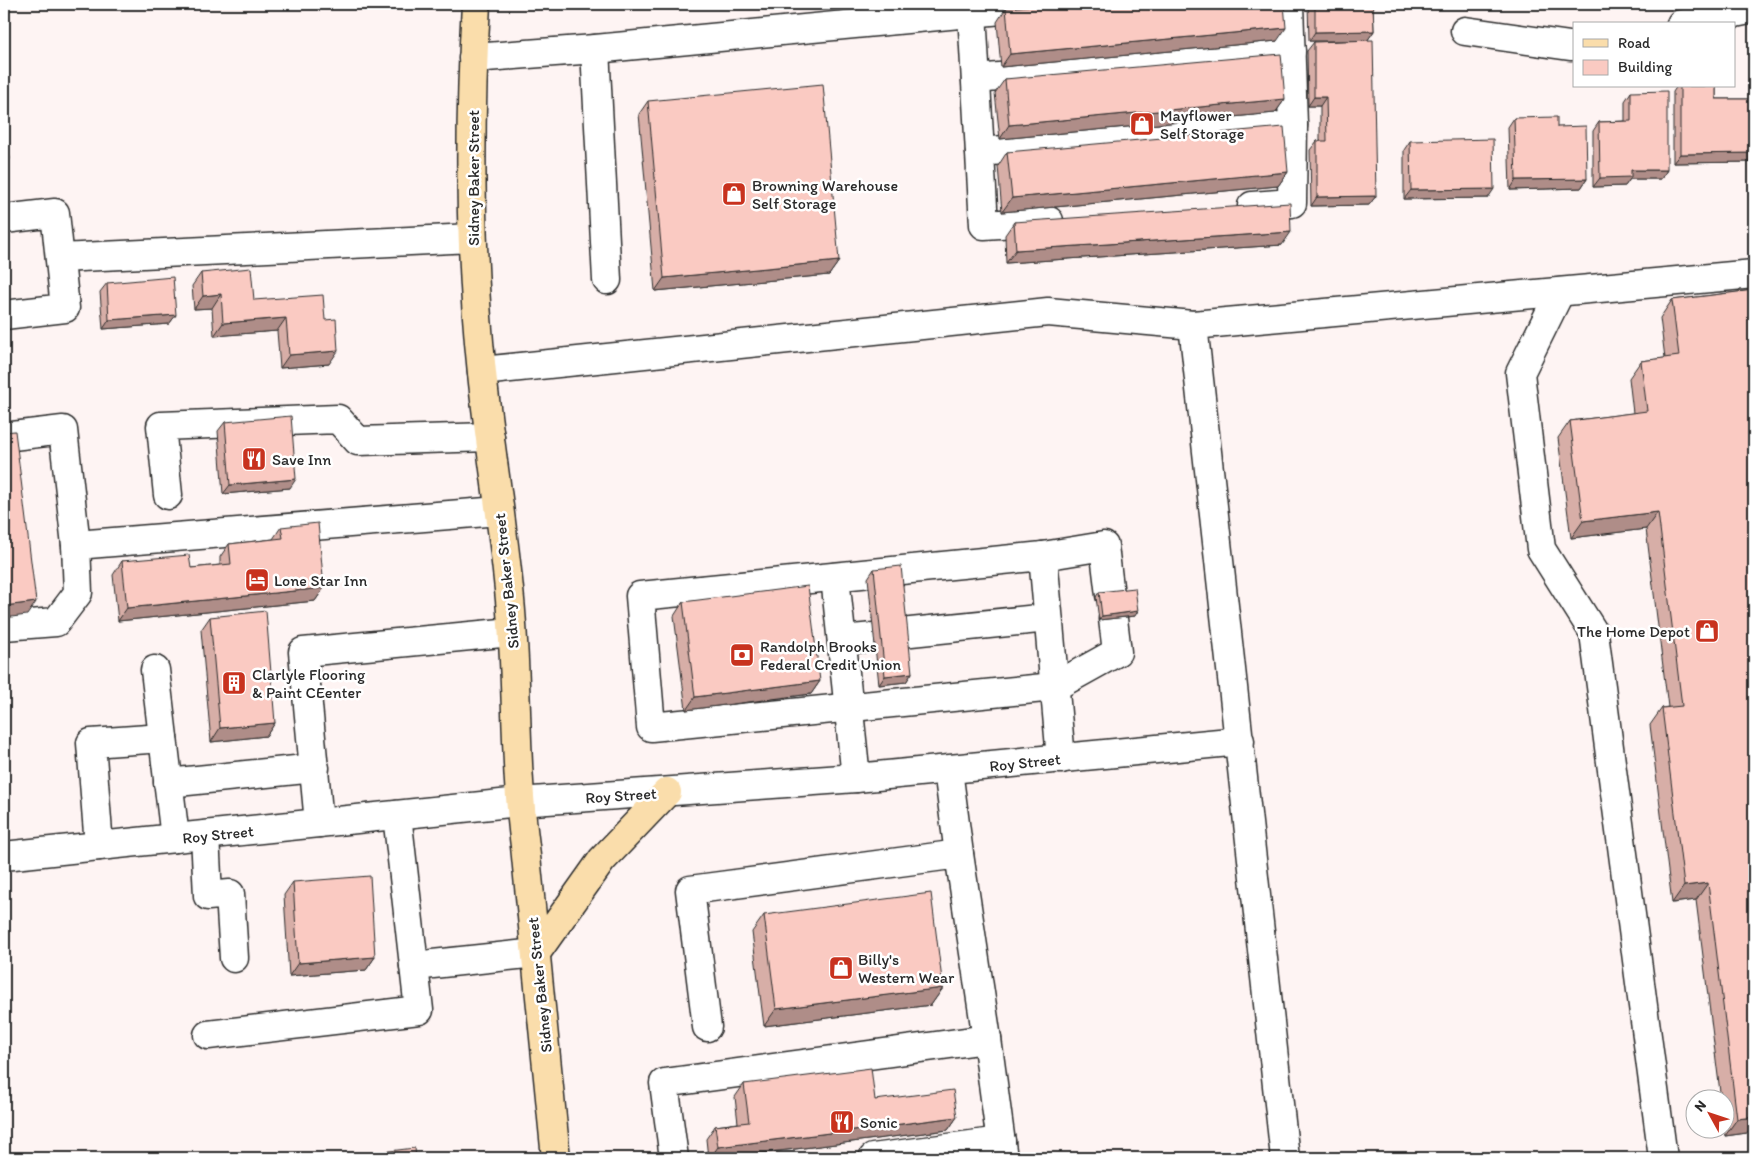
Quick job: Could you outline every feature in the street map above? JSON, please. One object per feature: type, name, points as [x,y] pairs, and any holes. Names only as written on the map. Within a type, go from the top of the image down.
[{"type":"main road","name":"Sidney Baker Street","points":[[476,4],[473,58],[472,238],[482,371],[510,601],[520,802],[556,1158]]},
{"type":"main road","points":[[536,953],[602,860],[667,792]]},
{"type":"street","points":[[473,58],[595,49],[1064,4]]},
{"type":"street","points":[[1232,207],[1292,203],[1293,125],[1288,4]]},
{"type":"street","points":[[1691,22],[1754,9]]},
{"type":"street","points":[[972,12],[984,225],[1074,219]]},
{"type":"street","points":[[1465,31],[1573,46]]},
{"type":"street","points":[[595,49],[607,280]]},
{"type":"street","points":[[976,79],[1291,51]]},
{"type":"street","points":[[980,152],[1293,125]]},
{"type":"street","points":[[4,219],[55,213],[65,308],[4,315]]},
{"type":"street","points":[[60,258],[472,238]]},
{"type":"street","points":[[482,371],[1048,312],[1193,324],[1754,274]]},
{"type":"street","points":[[1560,292],[1520,373],[1541,549],[1594,632],[1663,1158]]},
{"type":"street","points":[[1193,324],[1285,1158]]},
{"type":"street","points":[[168,495],[161,426],[338,419],[358,441],[490,437]]},
{"type":"street","points":[[4,437],[63,430],[76,544],[78,593],[56,622],[4,626]]},
{"type":"street","points":[[76,544],[499,511]]},
{"type":"street","points":[[1104,546],[1117,652],[1054,687],[652,727],[640,596],[1042,556],[1104,546]]},
{"type":"street","points":[[1042,556],[1061,759]]},
{"type":"street","points":[[835,577],[856,778]]},
{"type":"street","points":[[901,634],[1048,618]]},
{"type":"street","points":[[320,823],[303,652],[512,632]]},
{"type":"street","points":[[842,640],[874,637]]},
{"type":"street","points":[[154,670],[175,838]]},
{"type":"street","points":[[98,846],[91,743],[163,738]]},
{"type":"street","name":"Roy Street","points":[[4,856],[520,802],[856,778],[1240,741]]},
{"type":"street","points":[[168,783],[314,768]]},
{"type":"street","points":[[873,1158],[1002,1149],[948,770]]},
{"type":"street","points":[[208,1035],[419,1010],[397,815]]},
{"type":"street","points":[[205,835],[208,896],[230,894],[234,958]]},
{"type":"street","points":[[707,1027],[690,890],[959,854]]},
{"type":"street","points":[[414,966],[536,953]]},
{"type":"street","points":[[674,1158],[664,1084],[987,1038]]},
{"type":"building","points":[[1055,4],[1284,4],[1286,28],[1010,54],[1006,8]]},
{"type":"building","points":[[1315,4],[1373,4],[1374,31],[1315,32]]},
{"type":"building","points":[[1373,40],[1376,196],[1317,197],[1317,141],[1327,141],[1326,97],[1314,97],[1314,42]]},
{"type":"building","points":[[1281,54],[1285,99],[1009,125],[1005,79]]},
{"type":"building","name":"Browning Warehouse Self Storage","points":[[823,84],[839,261],[664,278],[648,101]]},
{"type":"building","points":[[1680,88],[1716,88],[1716,99],[1754,99],[1754,153],[1680,154]]},
{"type":"building","points":[[1667,91],[1667,170],[1631,170],[1631,177],[1600,178],[1599,122],[1631,121],[1631,92]]},
{"type":"building","points":[[4,116],[10,159],[4,160]]},
{"type":"building","points":[[1557,117],[1557,127],[1586,126],[1587,179],[1516,180],[1514,118]]},
{"type":"building","points":[[1284,127],[1288,172],[1012,198],[1007,152]]},
{"type":"building","points":[[1493,139],[1494,189],[1411,190],[1410,141]]},
{"type":"building","points":[[1290,203],[1291,232],[1016,250],[1014,222]]},
{"type":"building","points":[[251,268],[254,300],[323,295],[325,320],[336,319],[338,351],[289,355],[286,318],[223,323],[221,294],[203,296],[201,273]]},
{"type":"building","points":[[173,277],[176,315],[109,320],[107,283]]},
{"type":"building","name":"The Home Depot","points":[[1754,290],[1754,1117],[1737,1119],[1736,1090],[1733,1090],[1708,883],[1684,886],[1662,708],[1682,706],[1658,512],[1583,521],[1570,421],[1647,411],[1641,361],[1679,356],[1672,300]]},
{"type":"building","name":"Save Inn","points":[[291,416],[296,479],[230,485],[225,422]]},
{"type":"building","points":[[15,431],[36,602],[4,606],[4,432]]},
{"type":"building","name":"Lone Star Inn","points":[[318,523],[324,588],[127,608],[122,561],[189,555],[191,568],[231,564],[229,544],[283,538],[281,527]]},
{"type":"building","points":[[901,566],[912,673],[885,676],[874,569]]},
{"type":"building","name":"Randolph Brooks Federal Credit Union","points":[[808,586],[820,681],[695,697],[683,602]]},
{"type":"building","points":[[1135,588],[1138,611],[1102,616],[1099,592]]},
{"type":"building","name":"Clarlyle Flooring & Paint CEenter","points":[[266,611],[275,723],[220,728],[210,617]]},
{"type":"building","points":[[370,876],[375,957],[298,963],[293,882]]},
{"type":"building","name":"Billy's Western Wear","points":[[931,893],[943,988],[776,1009],[764,915]]},
{"type":"building","name":"Sonic","points":[[871,1068],[875,1100],[953,1090],[957,1117],[718,1147],[715,1126],[749,1122],[744,1084]]},
{"type":"building","points":[[415,1148],[416,1158],[329,1158]]},
{"type":"place","name":"Mayflower Self Storage","points":[[1142,124]]},
{"type":"place","name":"Browning Warehouse Self Storage","points":[[734,194]]},
{"type":"place","name":"Save Inn","points":[[254,459]]},
{"type":"place","name":"Lone Star Inn","points":[[257,580]]},
{"type":"place","name":"The Home Depot","points":[[1707,631]]},
{"type":"place","name":"Randolph Brooks Federal Credit Union","points":[[742,655]]},
{"type":"place","name":"Clarlyle Flooring & Paint CEenter","points":[[234,683]]},
{"type":"place","name":"Billy's Western Wear","points":[[841,968]]},
{"type":"place","name":"Sonic","points":[[842,1122]]}]
